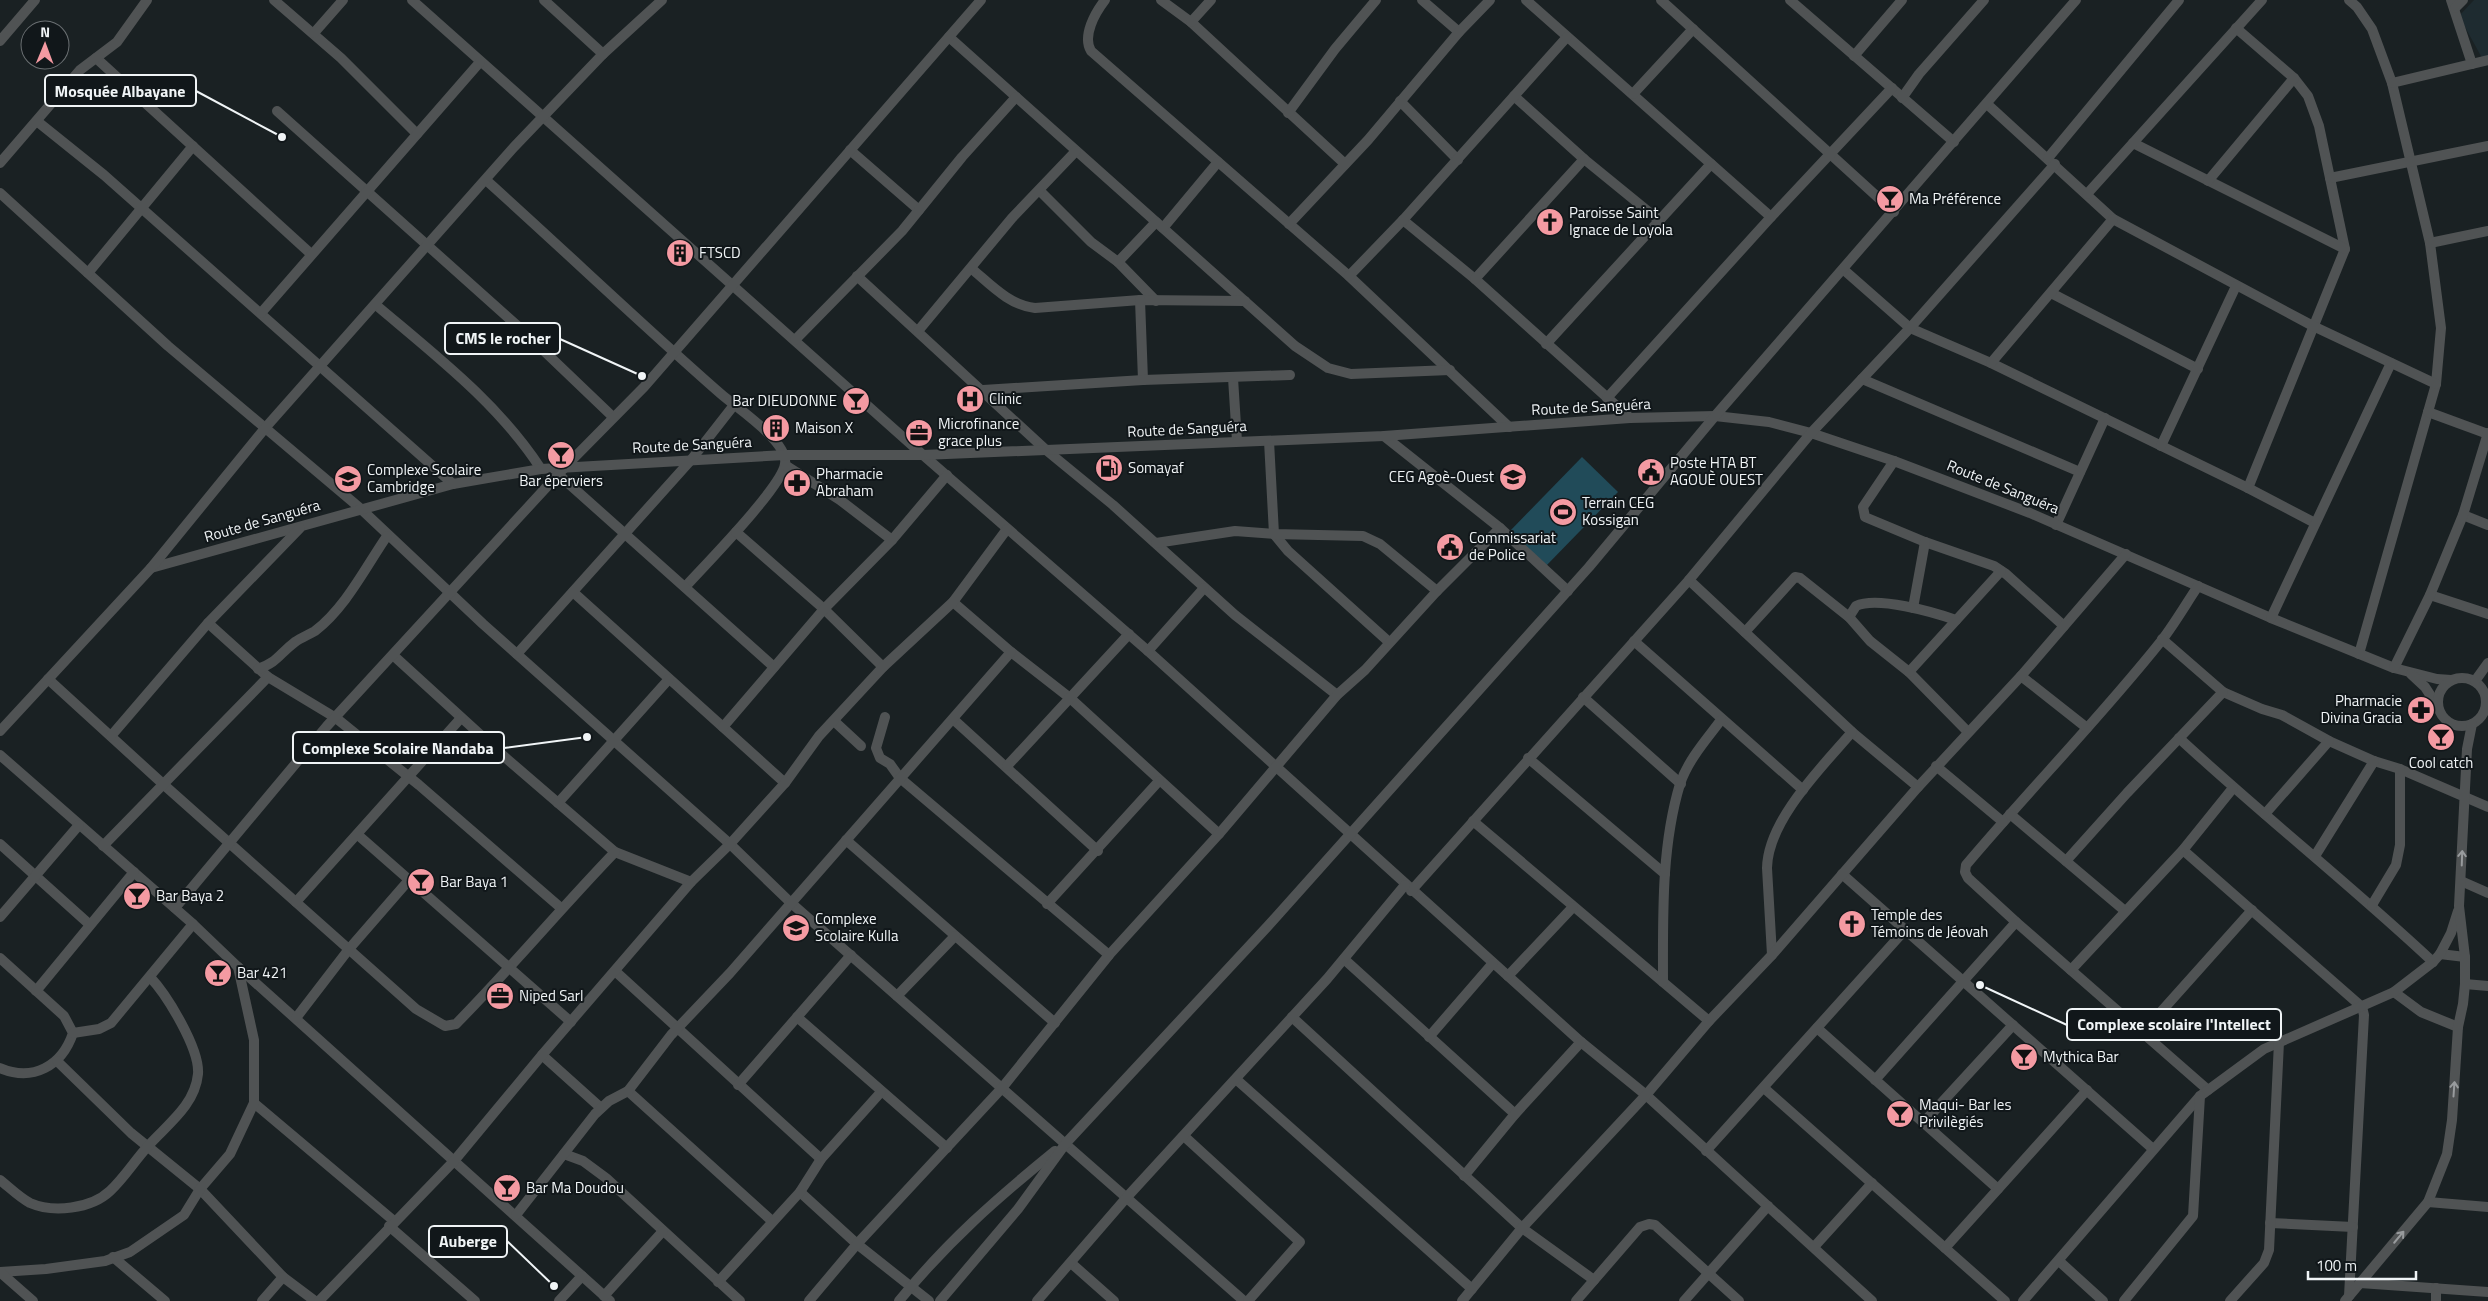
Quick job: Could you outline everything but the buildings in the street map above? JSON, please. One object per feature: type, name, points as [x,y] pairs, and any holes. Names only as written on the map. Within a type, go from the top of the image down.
[{"type":"street","points":[[0,41],[35,0]]},
{"type":"street","points":[[0,163],[38,122],[80,70],[117,42],[147,0]]},
{"type":"street","points":[[274,0],[314,33],[417,134]]},
{"type":"street","points":[[314,33],[343,0]]},
{"type":"street","points":[[412,0],[923,455],[1129,634],[1277,767],[1350,836],[1581,1042],[1646,1095],[1872,1301]]},
{"type":"street","points":[[544,0],[603,54]]},
{"type":"street","points":[[0,731],[150,568],[266,427],[322,367],[542,116],[603,54],[662,0]]},
{"type":"street","points":[[175,908],[336,718],[561,472],[644,387],[981,0]]},
{"type":"street","points":[[1105,0],[1098,9],[1089,31],[1089,47],[1091,51],[1349,276],[1509,427]]},
{"type":"street","points":[[1161,0],[1191,22],[1345,164]]},
{"type":"street","points":[[1191,22],[1211,0]]},
{"type":"street","points":[[1288,113],[1335,49],[1376,0]]},
{"type":"street","points":[[1422,0],[1459,32]]},
{"type":"street","points":[[1289,224],[1345,164],[1459,32],[1490,0]]},
{"type":"street","points":[[1526,0],[1771,217]]},
{"type":"street","points":[[1661,0],[1894,212]]},
{"type":"street","points":[[1790,0],[1954,142]]},
{"type":"street","points":[[1854,56],[1902,0]]},
{"type":"street","points":[[1902,98],[1919,74],[1984,0]]},
{"type":"street","points":[[940,1301],[1018,1209],[1066,1143],[1350,836],[1568,591],[1715,416],[1844,270],[2076,0]]},
{"type":"street","points":[[1037,1301],[1128,1197],[1237,1080],[1344,958],[1473,821],[1689,580],[1811,433],[1910,328],[2051,161],[2179,0]]},
{"type":"street","points":[[2087,194],[2262,0]]},
{"type":"street","points":[[2349,0],[2357,7],[2372,29],[2392,83],[2430,243],[2441,328],[2436,384],[2359,654]]},
{"type":"street","points":[[2463,0],[2453,4],[2472,64]]},
{"type":"street","points":[[2236,28],[2294,78],[2308,96],[2315,112],[2345,249],[2248,488]]},
{"type":"street","points":[[1633,94],[1693,29]]},
{"type":"street","points":[[949,37],[1295,346],[1338,372],[1351,374],[1450,370]]},
{"type":"street","points":[[1349,276],[1458,160],[1567,37]]},
{"type":"street","points":[[96,58],[311,254]]},
{"type":"street","points":[[2392,83],[2488,60]]},
{"type":"street","points":[[261,313],[480,62]]},
{"type":"street","points":[[2208,180],[2294,78]]},
{"type":"street","points":[[1607,398],[1771,217],[1892,88]]},
{"type":"street","points":[[1514,96],[1584,159],[1660,221]]},
{"type":"street","points":[[795,340],[885,249],[962,157],[1016,97]]},
{"type":"street","points":[[1400,101],[1458,160]]},
{"type":"street","points":[[1987,104],[2087,194],[2113,220],[2313,326],[2436,384]]},
{"type":"street","points":[[277,111],[521,329],[613,417]]},
{"type":"street","points":[[38,122],[61,138],[453,484]]},
{"type":"street","points":[[2133,143],[2345,249]]},
{"type":"street","points":[[88,273],[193,146]]},
{"type":"street","points":[[2330,178],[2488,146]]},
{"type":"street","points":[[850,150],[919,210]]},
{"type":"street","points":[[918,331],[972,270],[1012,218],[1076,152]]},
{"type":"street","points":[[1474,279],[1584,159]]},
{"type":"street","points":[[1118,262],[1160,225],[1218,162]]},
{"type":"street","points":[[1546,344],[1711,164]]},
{"type":"street","points":[[486,180],[673,352],[764,430],[785,460],[892,540]]},
{"type":"street","points":[[1040,190],[1091,242],[1118,262],[1156,301]]},
{"type":"street","points":[[0,193],[168,346],[360,508],[387,536],[450,594],[730,844],[790,902],[1128,1197],[1244,1301]]},
{"type":"street","points":[[1403,220],[1474,279],[1630,418]]},
{"type":"street","points":[[1991,363],[2113,220]]},
{"type":"street","points":[[2430,243],[2488,230]]},
{"type":"street","points":[[972,270],[1010,300],[1027,307],[1140,300],[1245,301]]},
{"type":"street","points":[[1844,270],[1910,328],[1991,363],[2248,488],[2315,523]]},
{"type":"street","points":[[857,276],[1046,450],[1156,543],[1204,588],[1248,626],[1337,695]]},
{"type":"street","points":[[2161,446],[2236,286]]},
{"type":"street","points":[[2051,293],[2198,369]]},
{"type":"street","points":[[1140,300],[1143,380]]},
{"type":"street","points":[[376,305],[486,403],[519,436],[541,469]]},
{"type":"street","points":[[2271,618],[2391,363]]},
{"type":"street","points":[[983,390],[1143,380],[1290,375]]},
{"type":"street","points":[[1233,378],[1237,441]]},
{"type":"street","points":[[1862,379],[2080,472]]},
{"type":"street","points":[[517,654],[691,460],[734,405]]},
{"type":"street","points":[[2394,668],[2430,595],[2463,515],[2488,433],[2428,412]]},
{"type":"street","name":"Route de Sanguéra","points":[[150,568],[301,527],[360,508],[453,484],[541,469],[561,472],[691,460],[785,460],[1384,436],[1630,418],[1715,416],[1769,422],[1811,433],[1894,461],[2056,525],[2271,618],[2394,668],[2410,673],[2451,680]]},
{"type":"street","points":[[2056,525],[2105,418]]},
{"type":"street","points":[[1384,436],[1500,528],[1568,591]]},
{"type":"street","points":[[1269,440],[1274,534],[1288,551],[1388,642]]},
{"type":"street","points":[[685,587],[736,532],[767,494],[785,460]]},
{"type":"street","points":[[1894,461],[1863,507],[1865,517],[2001,571],[2064,626]]},
{"type":"street","points":[[561,472],[625,533],[774,667]]},
{"type":"street","points":[[722,727],[824,609],[892,540],[947,475]]},
{"type":"street","points":[[2463,515],[2488,525]]},
{"type":"street","points":[[111,736],[208,623],[301,527]]},
{"type":"street","points":[[809,1301],[857,1244],[1002,1088],[1109,955],[1219,834],[1337,695],[1365,670],[1388,642],[1500,528]]},
{"type":"street","points":[[57,1061],[148,1146],[200,1189],[284,1277],[317,1301],[454,1162],[542,1055],[691,882],[730,844],[785,783],[819,736],[883,668],[953,602],[1007,529]]},
{"type":"street","points":[[1156,543],[1235,531],[1274,534],[1351,534],[1371,538],[1437,591]]},
{"type":"street","points":[[736,532],[824,609],[883,668]]},
{"type":"street","points":[[258,669],[273,664],[295,642],[314,631],[328,618],[339,606],[387,536]]},
{"type":"street","points":[[1913,608],[1925,542]]},
{"type":"street","points":[[1462,1301],[1522,1228],[1646,1095],[1772,955],[1918,786],[2021,676],[2126,554]]},
{"type":"street","points":[[1909,672],[2001,571]]},
{"type":"street","points":[[1744,632],[1795,576],[1800,578],[1849,617],[1875,646],[1909,672],[1968,732]]},
{"type":"street","points":[[1689,580],[1852,732],[1918,786]]},
{"type":"street","points":[[2198,586],[2162,639],[2087,728],[1966,865],[1965,872],[1968,878],[2142,1033],[2204,1093]]},
{"type":"street","points":[[1148,651],[1204,588]]},
{"type":"street","points":[[572,592],[785,783]]},
{"type":"street","points":[[2430,595],[2488,614]]},
{"type":"street","points":[[953,602],[1011,652],[1070,698],[1219,834]]},
{"type":"street","points":[[1849,617],[1856,606],[1866,602],[1913,608],[1956,620]]},
{"type":"street","points":[[208,623],[268,677],[336,718],[409,777],[561,908]]},
{"type":"street","points":[[1007,766],[1129,634]]},
{"type":"street","points":[[2162,639],[2223,692],[2293,720],[2328,741],[2374,761],[2400,768],[2488,806]]},
{"type":"street","points":[[1634,640],[1721,720],[1803,790]]},
{"type":"street","points":[[516,1215],[601,1108],[609,1100],[628,1091],[645,1066],[677,1029],[730,973],[790,902],[1011,652]]},
{"type":"street","points":[[394,656],[461,718],[615,852],[691,882]]},
{"type":"street","points":[[2475,681],[2488,663]]},
{"type":"street","name":"Route de Sanguéra","points":[[2410,673],[2425,687],[2439,708]]},
{"type":"street","points":[[2021,676],[2087,728]]},
{"type":"street","points":[[103,846],[268,677]]},
{"type":"street","points":[[2023,1301],[2153,1149],[2204,1093],[2264,1049],[2394,992],[2437,958],[2451,933],[2459,906],[2462,881],[2467,749],[2486,710],[2487,699],[2483,688],[2475,681],[2461,678],[2451,680],[2440,692],[2439,708],[2448,722],[2456,725],[2480,721]]},
{"type":"street","points":[[48,679],[416,1009],[440,1024],[450,1027],[456,1024],[510,969],[561,908],[615,852]]},
{"type":"street","points":[[558,803],[669,680]]},
{"type":"street","points":[[2066,861],[2127,793],[2223,692]]},
{"type":"street","points":[[1583,697],[1681,784]]},
{"type":"street","points":[[885,717],[877,753],[880,758],[890,764],[900,778],[1109,955]]},
{"type":"street","points":[[296,902],[461,718]]},
{"type":"street","points":[[953,719],[1007,766],[1098,851]]},
{"type":"street","points":[[1663,982],[1665,874],[1671,826],[1681,784],[1693,757],[1721,720]]},
{"type":"street","points":[[834,721],[861,746]]},
{"type":"street","points":[[2456,725],[2467,749]]},
{"type":"street","points":[[1772,955],[1768,854],[1771,841],[1803,790],[1852,732]]},
{"type":"street","points":[[2179,738],[2233,788],[2437,958],[2465,957]]},
{"type":"street","points":[[2265,814],[2328,741]]},
{"type":"street","points":[[0,755],[193,924],[238,967],[454,1162],[516,1215],[607,1299],[663,1232]]},
{"type":"street","points":[[1528,758],[1665,874]]},
{"type":"street","points":[[2315,856],[2374,761]]},
{"type":"street","points":[[1936,766],[2066,861],[2125,911]]},
{"type":"street","points":[[2372,904],[2396,865],[2400,845],[2400,768]]},
{"type":"street","points":[[1047,904],[1098,851],[1159,781]]},
{"type":"street","points":[[2071,970],[2182,850],[2233,788]]},
{"type":"street","points":[[1473,821],[1710,1022]]},
{"type":"street","points":[[0,917],[78,825]]},
{"type":"street","points":[[358,835],[571,1022]]},
{"type":"street","points":[[846,840],[1055,1023]]},
{"type":"street","points":[[0,844],[90,924]]},
{"type":"street","points":[[2182,850],[2362,1007],[2364,1015],[2353,1227],[2347,1299]]},
{"type":"street","points":[[36,991],[134,872]]},
{"type":"street","points":[[1842,874],[2153,1149]]},
{"type":"street","points":[[296,1018],[349,949],[408,880]]},
{"type":"street","points":[[2462,881],[2488,893]]},
{"type":"street","points":[[1508,976],[1573,906]]},
{"type":"street","points":[[2347,1299],[2428,1202],[2442,1170],[2450,1139],[2458,1027],[2465,984],[2465,957],[2459,906]]},
{"type":"street","points":[[2142,1033],[2252,910]]},
{"type":"street","points":[[1875,1080],[2016,922]]},
{"type":"street","points":[[73,1033],[99,1029],[111,1023],[193,924]]},
{"type":"street","points":[[1706,1151],[1905,930]]},
{"type":"street","points":[[897,996],[955,936]]},
{"type":"street","points":[[738,1085],[850,955]]},
{"type":"street","points":[[0,958],[64,1016],[70,1024],[73,1033],[57,1061],[45,1069],[34,1073],[22,1073],[0,1068]]},
{"type":"street","points":[[1344,958],[1515,1114]]},
{"type":"street","points":[[1429,1037],[1493,963]]},
{"type":"street","points":[[0,1272],[76,1266],[130,1252],[184,1215],[200,1189],[230,1154],[254,1103],[254,1040],[238,967]]},
{"type":"street","points":[[615,971],[821,1159]]},
{"type":"street","points":[[0,1180],[29,1202],[54,1208],[74,1206],[97,1200],[109,1192],[127,1174],[148,1146],[182,1112],[192,1093],[198,1074],[195,1056],[163,992],[150,977]]},
{"type":"street","points":[[2465,984],[2488,986]]},
{"type":"street","points":[[2394,992],[2421,1012],[2458,1027]]},
{"type":"street","points":[[797,1017],[881,1092],[948,1148]]},
{"type":"street","points":[[1292,1017],[1522,1228],[1594,1280]]},
{"type":"street","points":[[1924,1123],[2013,1024]]},
{"type":"street","points":[[1817,1028],[1998,1189]]},
{"type":"street","points":[[1464,1176],[1515,1114],[1581,1042]]},
{"type":"street","points":[[2230,1301],[2267,1259],[2270,1250],[2279,1042]]},
{"type":"street","points":[[542,1055],[601,1108]]},
{"type":"street","points":[[1237,1080],[1472,1289]]},
{"type":"street","points":[[1764,1088],[2005,1301]]},
{"type":"street","points":[[1945,1248],[2087,1090]]},
{"type":"street","points":[[628,1091],[772,1222]]},
{"type":"street","points":[[718,1282],[800,1192],[821,1159],[881,1092]]},
{"type":"street","points":[[2124,1301],[2193,1216],[2204,1093]]},
{"type":"street","points":[[254,1103],[392,1224],[475,1301]]},
{"type":"street","points":[[1185,1137],[1300,1242],[1248,1301]]},
{"type":"street","points":[[899,1301],[949,1243],[993,1202],[1066,1143]]},
{"type":"street","points":[[564,1154],[595,1169],[740,1301]]},
{"type":"street","points":[[1814,1248],[1872,1184]]},
{"type":"street","points":[[800,1192],[857,1244],[929,1301]]},
{"type":"street","points":[[2428,1202],[2488,1207]]},
{"type":"street","points":[[1684,1301],[1768,1206]]},
{"type":"street","points":[[2270,1223],[2353,1227]]},
{"type":"street","points":[[1576,1301],[1640,1227],[1649,1224],[1655,1225],[1739,1301]]},
{"type":"street","points":[[113,1257],[164,1301]]},
{"type":"street","points":[[2058,1261],[2104,1301]]},
{"type":"street","points":[[1071,1263],[1114,1301]]},
{"type":"street","points":[[0,1272],[33,1301]]},
{"type":"street","points":[[559,1301],[582,1276]]},
{"type":"street","points":[[262,1301],[284,1277]]},
{"type":"street","points":[[2360,1283],[2488,1292]]},
{"type":"street","points":[[2436,1288],[2436,1301]]},
{"type":"shaded area","points":[[2474,0],[2488,0],[2488,57],[2482,58],[2459,16]]},
{"type":"shaded area","name":"Terrain CEG Kossigan","points":[[1582,457],[1618,492],[1545,567],[1509,532]]},
{"type":"place","name":"Mosquée Albayane","points":[[282,137]]},
{"type":"place","name":"Ma Préférence","points":[[1890,199]]},
{"type":"place","name":"Paroisse Saint Ignace de Loyola","points":[[1550,222]]},
{"type":"place","name":"FTSCD","points":[[680,253]]},
{"type":"place","name":"CMS le rocher","points":[[642,376]]},
{"type":"place","name":"Clinic","points":[[970,399]]},
{"type":"place","name":"Bar DIEUDONNE","points":[[856,401]]},
{"type":"place","name":"Maison X","points":[[776,428]]},
{"type":"place","name":"Microfinance grace plus","points":[[919,433]]},
{"type":"place","name":"Bar éperviers","points":[[561,455]]},
{"type":"place","name":"Somayaf","points":[[1109,468]]},
{"type":"place","name":"Poste HTA BT AGOUÈ OUEST","points":[[1651,472]]},
{"type":"place","name":"CEG Agoè-Ouest","points":[[1513,477]]},
{"type":"place","name":"Complexe Scolaire Cambridge","points":[[348,479]]},
{"type":"place","name":"Pharmacie Abraham","points":[[797,483]]},
{"type":"place","name":"Terrain CEG Kossigan","points":[[1563,512]]},
{"type":"place","name":"Commissariat de Police","points":[[1450,547]]},
{"type":"place","name":"Pharmacie Divina Gracia","points":[[2421,710]]},
{"type":"place","name":"Complexe Scolaire Nandaba","points":[[587,737]]},
{"type":"place","name":"Cool catch","points":[[2441,737]]},
{"type":"place","name":"Bar Baya 1","points":[[421,882]]},
{"type":"place","name":"Bar Baya 2","points":[[137,896]]},
{"type":"place","name":"Temple des Témoins de Jéovah","points":[[1852,924]]},
{"type":"place","name":"Complexe Scolaire Kulla","points":[[796,928]]},
{"type":"place","name":"Bar 421","points":[[218,973]]},
{"type":"place","name":"Complexe scolaire l'Intellect","points":[[1980,985]]},
{"type":"place","name":"Niped Sarl","points":[[500,996]]},
{"type":"place","name":"Mythica Bar","points":[[2024,1057]]},
{"type":"place","name":"Maqui- Bar les Privilègiés","points":[[1900,1114]]},
{"type":"place","name":"Bar Ma Doudou","points":[[507,1188]]},
{"type":"place","name":"Auberge","points":[[554,1286]]}]
